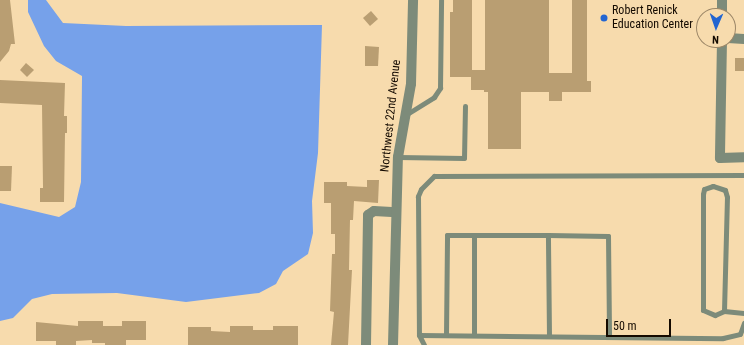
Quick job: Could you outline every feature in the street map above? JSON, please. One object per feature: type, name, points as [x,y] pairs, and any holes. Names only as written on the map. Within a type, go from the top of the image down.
[{"type":"street","name":"Northwest 22nd Avenue","points":[[393,345],[398,157],[404,116],[411,84],[413,0]]},
{"type":"street","points":[[722,48],[720,158],[744,157]]},
{"type":"street","points":[[366,345],[368,216],[374,211],[396,212]]},
{"type":"lane","points":[[404,116],[434,98],[440,88],[441,0]]},
{"type":"lane","points":[[398,157],[464,158],[465,106]]},
{"type":"lane","points":[[424,345],[419,335],[418,196],[420,189],[434,176],[744,175]]},
{"type":"lane","points":[[724,311],[727,197],[725,190],[713,186],[704,189],[702,194],[703,310],[715,315],[724,311],[744,313]]},
{"type":"lane","points":[[446,335],[447,235],[548,235],[608,236],[609,336]]},
{"type":"lane","points":[[474,235],[474,335]]},
{"type":"lane","points":[[548,235],[548,336]]},
{"type":"lane","points":[[419,335],[723,338],[742,336],[744,323]]},
{"type":"water","points":[[28,0],[46,0],[63,23],[126,26],[322,25],[318,153],[312,201],[313,233],[308,254],[283,271],[276,284],[259,293],[186,302],[117,293],[52,294],[32,299],[13,318],[0,321],[0,203],[59,217],[75,207],[81,182],[82,76],[56,61],[44,46],[28,12]]},
{"type":"building","points":[[0,0],[10,0],[15,44],[11,44],[9,51],[0,62]]},
{"type":"building","points":[[453,0],[472,0],[472,70],[485,70],[485,0],[549,0],[549,73],[572,73],[572,0],[587,0],[587,81],[591,81],[591,92],[562,92],[562,101],[549,101],[549,92],[521,92],[521,149],[488,149],[488,92],[484,92],[484,90],[471,90],[471,77],[450,77],[450,12],[453,12]]},
{"type":"building","points":[[371,11],[378,19],[370,26],[363,18]]},
{"type":"building","points":[[365,46],[379,47],[378,66],[365,66]]},
{"type":"building","points":[[735,58],[744,58],[744,71],[735,71]]},
{"type":"building","points":[[26,63],[34,70],[27,77],[20,70]]},
{"type":"building","points":[[0,80],[65,83],[64,116],[67,116],[67,133],[65,133],[64,202],[40,202],[40,188],[43,188],[42,105],[0,103]]},
{"type":"building","points":[[0,166],[12,166],[11,191],[0,191]]},
{"type":"building","points":[[367,180],[379,180],[378,203],[354,201],[353,220],[350,220],[349,270],[352,270],[348,345],[331,345],[334,312],[330,311],[332,254],[335,254],[335,234],[331,234],[331,203],[324,203],[324,182],[347,182],[347,186],[367,187]]},
{"type":"building","points":[[78,321],[103,321],[103,326],[122,326],[122,321],[146,321],[146,340],[126,340],[126,345],[105,345],[105,343],[92,343],[92,340],[76,341],[76,345],[56,345],[56,341],[36,341],[36,322],[78,326]]},
{"type":"building","points":[[230,326],[253,326],[253,330],[273,330],[273,326],[298,326],[298,345],[188,345],[188,327],[211,327],[211,331],[230,332]]},
{"type":"place","name":"Robert Renick Education Center","points":[[604,18]]}]
